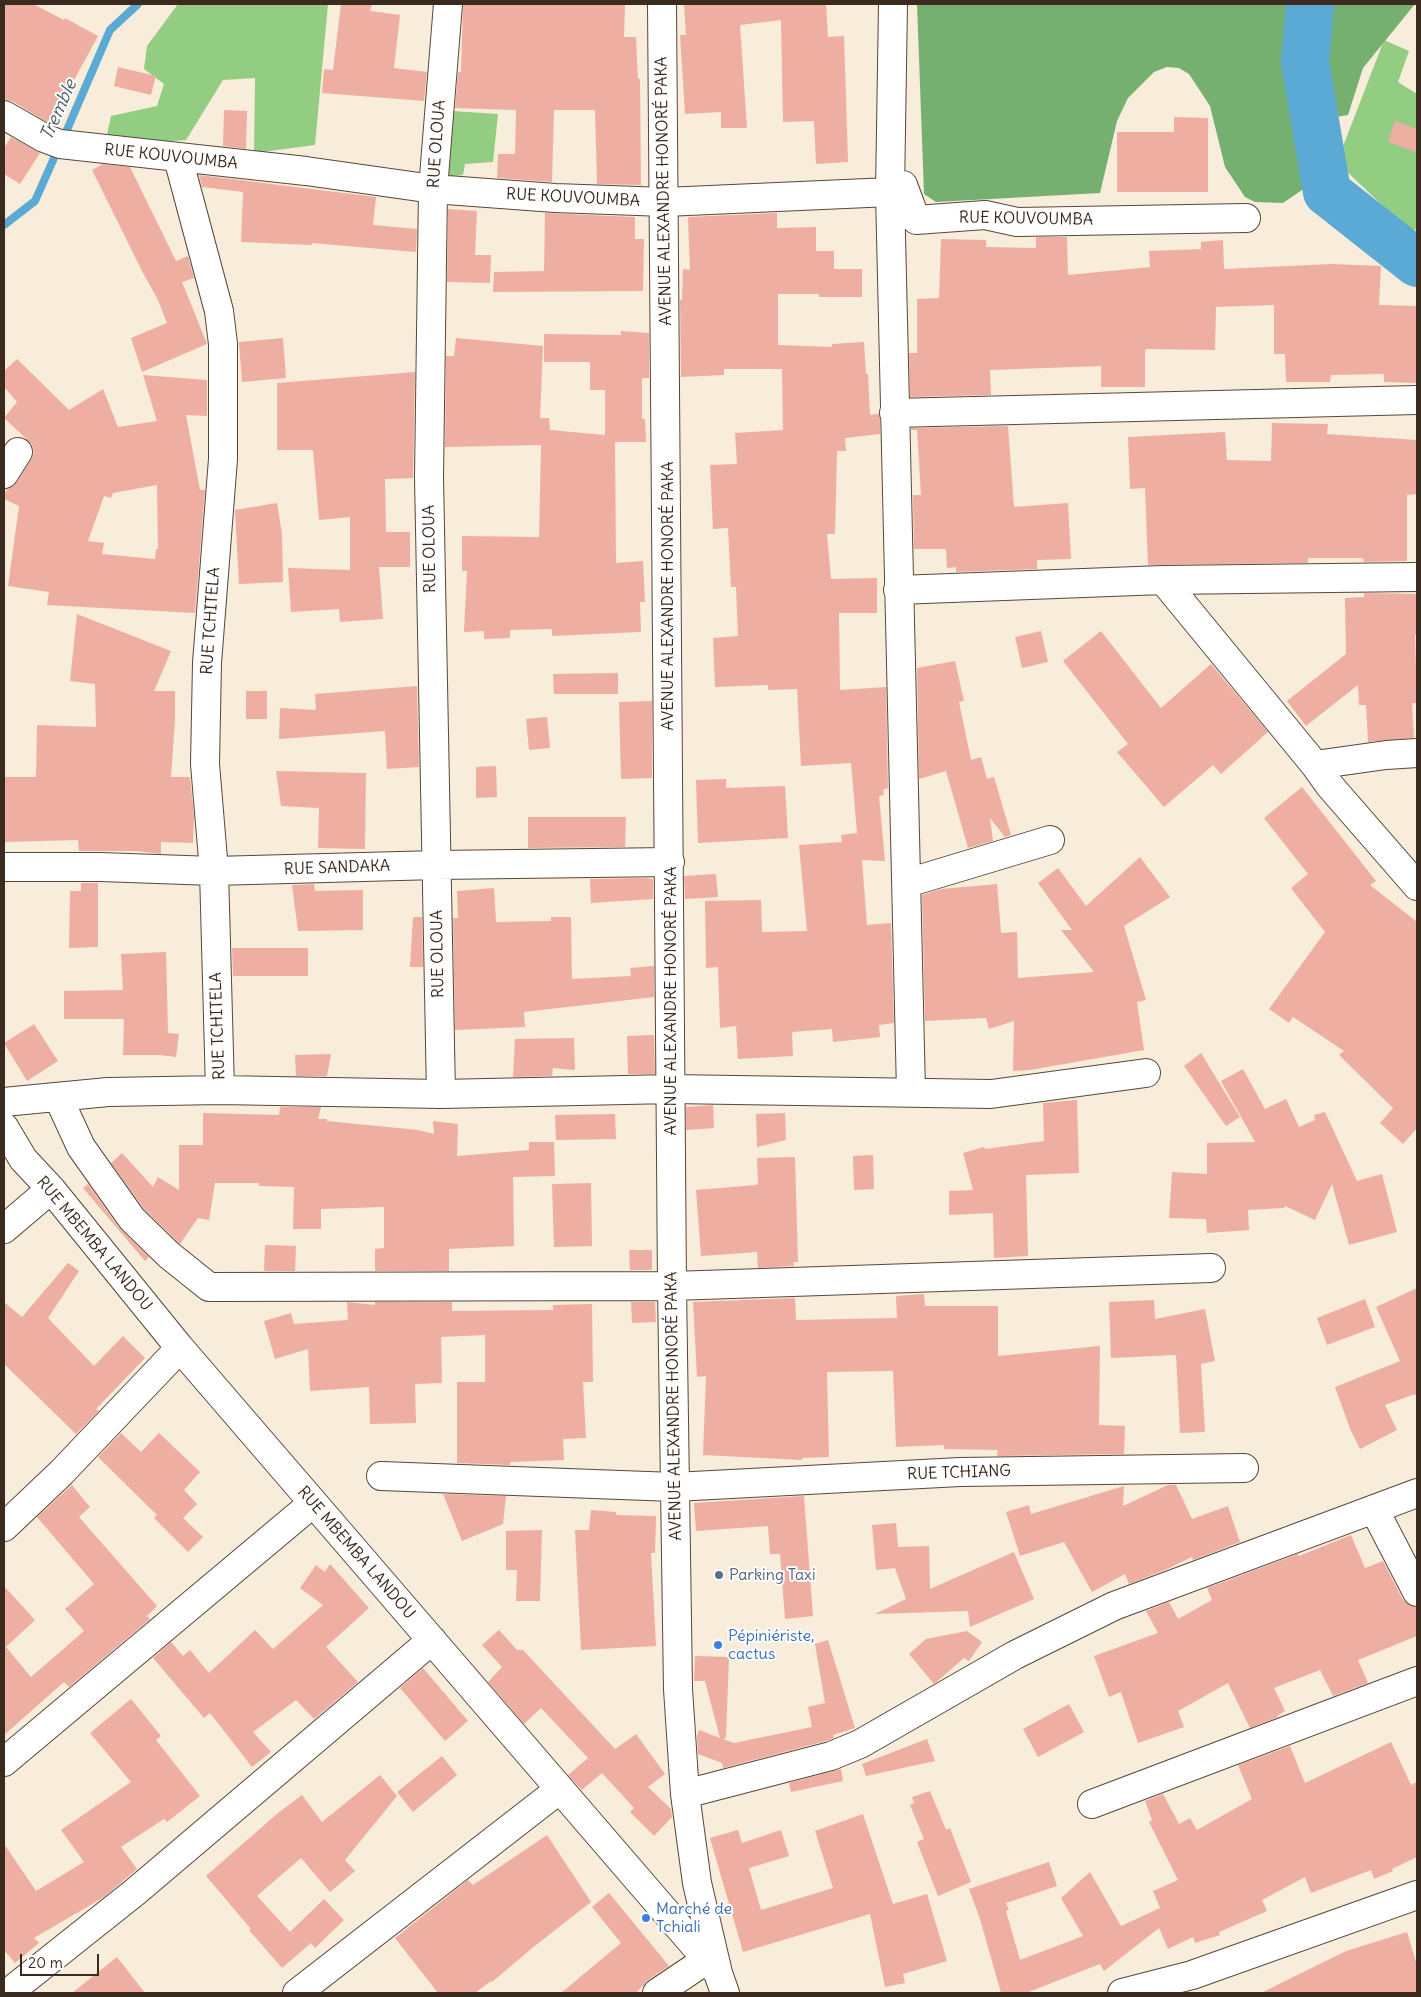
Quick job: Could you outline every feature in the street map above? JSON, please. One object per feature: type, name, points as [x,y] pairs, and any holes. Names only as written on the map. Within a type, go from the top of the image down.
[{"type":"street","name":"RUE OLOUA","points":[[441,1094],[429,477],[433,189],[448,4]]},
{"type":"street","name":"AVENUE ALEXANDRE HONORÉ PAKA","points":[[662,4],[672,1286],[678,1689],[685,1794],[697,1883],[716,1975]]},
{"type":"street","points":[[893,4],[890,192],[911,1092]]},
{"type":"street","name":"RUE KOUVOUMBA","points":[[4,115],[44,138],[60,144],[306,171],[433,189],[555,198],[664,202],[890,192],[903,185],[916,220],[985,215],[1017,222],[1246,218]]},
{"type":"street","name":"RUE TCHITELA","points":[[178,158],[219,311],[223,344],[223,459],[207,663],[205,764],[214,872],[220,1090]]},
{"type":"street","points":[[894,413],[1417,400]]},
{"type":"street","points":[[4,474],[18,452]]},
{"type":"street","points":[[898,590],[1163,580],[1417,577]]},
{"type":"street","points":[[1163,580],[1316,765],[1330,786],[1417,886]]},
{"type":"street","points":[[1316,765],[1386,755],[1417,753]]},
{"type":"street","points":[[907,883],[1050,840]]},
{"type":"street","name":"RUE SANDAKA","points":[[4,867],[100,867],[214,872],[437,865],[670,862]]},
{"type":"street","points":[[4,1102],[108,1092],[220,1090],[441,1094],[671,1089],[991,1094],[1146,1072]]},
{"type":"street","points":[[58,1097],[81,1147],[132,1219],[169,1255],[209,1287],[672,1286],[1211,1268]]},
{"type":"street","name":"RUE MBEMBA LANDOU","points":[[4,1127],[13,1156],[51,1189],[180,1348],[560,1789],[716,1975]]},
{"type":"street","points":[[4,1229],[51,1189]]},
{"type":"street","points":[[4,1527],[61,1473],[180,1348]]},
{"type":"street","name":"RUE TCHIANG","points":[[381,1476],[674,1487],[960,1472],[1244,1468]]},
{"type":"street","points":[[685,1794],[831,1756],[853,1747],[1015,1655],[1114,1606],[1417,1493]]},
{"type":"street","points":[[4,1762],[313,1503]]},
{"type":"street","points":[[1374,1509],[1417,1592]]},
{"type":"street","points":[[8,1993],[135,1892],[432,1640]]},
{"type":"street","points":[[1092,1804],[1417,1681]]},
{"type":"street","points":[[297,1993],[560,1789]]},
{"type":"street","points":[[1122,1993],[1192,1975],[1417,1895]]},
{"type":"street","points":[[656,1993],[716,1975]]},
{"type":"green space","points":[[178,4],[328,4],[315,145],[254,153],[255,78],[223,80],[186,140],[129,144],[106,139],[111,116],[157,106],[164,84],[144,69],[147,46]]},
{"type":"green space","points":[[917,4],[1415,4],[1363,68],[1348,115],[1324,119],[1298,149],[1308,173],[1318,179],[1283,203],[1255,202],[1245,197],[1225,167],[1210,106],[1189,74],[1179,68],[1167,67],[1154,72],[1128,98],[1117,121],[1100,193],[936,202],[924,194]]},
{"type":"green space","points":[[1384,40],[1409,51],[1398,82],[1417,94],[1417,228],[1411,233],[1337,162]]},
{"type":"green space","points":[[452,111],[498,114],[493,162],[465,164],[463,175],[442,177]]},
{"type":"building","points":[[4,4],[33,4],[64,20],[65,18],[98,36],[50,124],[12,101],[4,99]]},
{"type":"building","points":[[341,4],[372,4],[370,11],[400,15],[394,68],[427,72],[424,101],[322,93],[324,69],[333,70]]},
{"type":"building","points":[[463,4],[625,4],[624,37],[636,37],[638,79],[640,79],[641,185],[597,184],[595,110],[554,110],[552,182],[497,178],[498,154],[515,154],[516,110],[455,108],[458,72],[461,72]]},
{"type":"building","points":[[684,4],[826,4],[828,37],[844,36],[848,162],[816,164],[814,121],[783,122],[781,20],[740,25],[747,128],[721,128],[721,112],[685,114],[680,35],[686,35]]},
{"type":"building","points":[[118,67],[156,76],[151,95],[114,86]]},
{"type":"building","points":[[224,110],[247,111],[246,149],[223,146]]},
{"type":"building","points":[[1174,117],[1208,118],[1208,192],[1117,192],[1117,132],[1174,132]]},
{"type":"building","points":[[1395,121],[1417,129],[1417,152],[1388,142]]},
{"type":"building","points":[[11,137],[40,153],[20,184],[4,174],[4,148]]},
{"type":"building","points":[[103,164],[130,167],[176,261],[188,256],[194,278],[182,282],[207,344],[142,372],[131,338],[167,323],[158,300],[92,170]]},
{"type":"building","points":[[199,175],[376,197],[373,225],[417,229],[416,252],[312,243],[312,245],[241,242],[243,192],[202,187]]},
{"type":"building","points":[[448,209],[477,211],[475,255],[491,255],[490,283],[447,282]]},
{"type":"building","points":[[545,213],[635,217],[635,239],[644,239],[643,291],[493,292],[494,272],[544,271]]},
{"type":"building","points":[[777,213],[777,228],[816,227],[816,251],[834,251],[834,269],[862,269],[862,297],[819,297],[819,294],[778,294],[778,345],[832,347],[832,344],[864,342],[870,415],[879,414],[880,418],[880,434],[845,438],[846,451],[837,451],[835,534],[827,534],[831,579],[877,578],[877,613],[839,613],[840,690],[886,687],[888,788],[883,790],[884,795],[879,796],[885,861],[862,860],[867,925],[891,923],[894,1023],[879,1025],[880,1037],[833,1042],[832,1029],[792,1032],[793,1056],[738,1059],[736,1026],[720,1028],[718,967],[706,968],[705,901],[761,900],[762,932],[807,931],[799,845],[842,842],[841,835],[857,833],[851,763],[801,766],[797,689],[768,690],[768,685],[715,687],[713,638],[738,636],[736,587],[731,587],[728,528],[713,529],[710,465],[737,464],[735,433],[783,430],[782,369],[724,369],[724,375],[681,377],[680,300],[682,300],[683,269],[690,270],[688,217]]},
{"type":"building","points":[[1036,237],[1067,237],[1068,275],[1150,267],[1149,251],[1201,249],[1201,242],[1223,240],[1224,269],[1332,264],[1381,266],[1379,305],[1417,306],[1417,383],[1384,382],[1384,374],[1331,375],[1330,382],[1286,382],[1285,354],[1274,354],[1274,305],[1216,307],[1215,350],[1145,350],[1145,387],[1101,387],[1101,366],[990,370],[991,395],[910,397],[909,353],[917,353],[917,299],[939,298],[941,239],[986,240],[986,247],[1036,248]]},
{"type":"building","points":[[621,331],[649,333],[649,378],[642,378],[642,419],[645,419],[646,442],[615,442],[616,563],[643,561],[645,602],[640,602],[641,632],[552,636],[552,629],[510,630],[510,638],[484,639],[484,631],[464,632],[467,571],[462,571],[462,536],[539,537],[541,445],[445,447],[446,356],[454,356],[456,338],[543,346],[540,418],[549,418],[550,430],[605,435],[605,390],[590,390],[590,362],[544,362],[544,334],[621,335]]},
{"type":"building","points":[[283,338],[286,378],[242,382],[239,342]]},
{"type":"building","points":[[17,359],[69,410],[103,389],[118,427],[157,421],[143,375],[207,380],[207,416],[186,415],[200,490],[205,490],[195,613],[47,605],[49,592],[8,586],[19,506],[4,499],[4,496],[7,489],[17,482],[34,453],[32,444],[4,418],[17,402],[4,387],[4,371]],"holes":[[[157,485],[158,549],[156,549],[155,559],[102,554],[104,543],[88,541],[104,496],[111,498],[113,493]]]},
{"type":"building","points":[[415,372],[413,478],[385,479],[386,532],[410,532],[410,567],[379,567],[383,619],[340,622],[339,609],[291,612],[288,568],[350,570],[350,517],[319,520],[313,450],[277,450],[277,383]]},
{"type":"building","points":[[1272,423],[1328,424],[1327,434],[1417,440],[1417,494],[1407,495],[1407,561],[1364,562],[1363,558],[1308,558],[1308,563],[1148,565],[1145,488],[1130,489],[1128,437],[1225,432],[1227,460],[1271,461]]},
{"type":"building","points":[[1008,426],[1014,507],[1068,503],[1071,559],[1037,560],[1037,569],[956,572],[956,567],[947,568],[946,549],[914,549],[913,495],[921,495],[917,430],[911,430],[911,428]]},
{"type":"building","points":[[277,503],[282,534],[283,582],[239,584],[235,510]]},
{"type":"building","points":[[1364,593],[1417,594],[1417,635],[1415,635],[1417,703],[1412,703],[1414,738],[1368,742],[1366,705],[1359,705],[1358,685],[1306,726],[1287,701],[1346,654],[1345,598],[1364,597]]},
{"type":"building","points":[[77,614],[171,651],[154,691],[175,691],[171,777],[190,777],[194,815],[193,843],[161,842],[161,854],[137,851],[79,851],[78,840],[4,842],[4,777],[36,777],[37,725],[96,727],[95,684],[70,681]]},
{"type":"building","points":[[1041,631],[1048,662],[1022,668],[1015,637]]},
{"type":"building","points":[[1101,631],[1161,708],[1211,664],[1268,732],[1221,774],[1213,765],[1164,807],[1117,752],[1128,744],[1063,661]]},
{"type":"building","points":[[955,661],[964,701],[959,702],[971,760],[981,757],[987,779],[994,777],[1011,835],[1005,837],[990,818],[993,841],[968,848],[946,771],[919,779],[917,668]]},
{"type":"building","points":[[618,673],[618,694],[554,694],[553,674]]},
{"type":"building","points":[[417,686],[419,767],[387,769],[385,731],[279,739],[280,708],[316,710],[315,694]]},
{"type":"building","points":[[246,691],[267,691],[267,719],[246,719]]},
{"type":"building","points":[[652,701],[652,778],[621,779],[619,702]]},
{"type":"building","points":[[547,717],[550,748],[529,750],[526,719]]},
{"type":"building","points":[[496,766],[497,797],[476,798],[476,767]]},
{"type":"building","points":[[276,771],[366,773],[365,849],[318,848],[319,808],[281,806]]},
{"type":"building","points":[[726,779],[726,788],[785,786],[788,838],[698,843],[696,780]]},
{"type":"building","points":[[1302,787],[1376,881],[1370,885],[1417,922],[1417,1128],[1403,1144],[1380,1123],[1393,1108],[1339,1055],[1344,1051],[1293,1017],[1289,1023],[1269,1009],[1325,932],[1291,888],[1308,874],[1264,818]]},
{"type":"building","points":[[528,817],[626,817],[625,847],[528,848]]},
{"type":"building","points":[[1140,857],[1170,897],[1124,926],[1146,1000],[1137,1002],[1144,1050],[1030,1070],[1013,1071],[1014,1021],[989,1029],[986,1018],[925,1021],[922,895],[942,889],[997,884],[1001,933],[1017,932],[1018,978],[1094,972],[1061,930],[1072,930],[1038,883],[1058,868],[1086,906]]},
{"type":"building","points":[[716,874],[718,897],[685,899],[684,876]]},
{"type":"building","points":[[590,879],[653,879],[653,899],[591,903]]},
{"type":"building","points":[[81,883],[98,883],[98,947],[69,948],[70,891],[81,891]]},
{"type":"building","points":[[314,884],[315,891],[363,890],[363,930],[298,931],[292,885]]},
{"type":"building","points":[[494,888],[496,922],[551,921],[551,917],[571,917],[572,979],[631,976],[630,968],[654,966],[654,997],[524,1012],[525,1027],[455,1030],[453,918],[458,918],[457,891]]},
{"type":"building","points":[[413,917],[422,917],[423,967],[410,967]]},
{"type":"building","points":[[232,948],[308,948],[308,976],[233,976]]},
{"type":"building","points":[[166,952],[168,1033],[179,1034],[176,1057],[123,1055],[124,1019],[64,1019],[64,991],[123,990],[121,954]]},
{"type":"building","points":[[34,1024],[58,1061],[27,1081],[4,1043]]},
{"type":"building","points":[[654,1035],[655,1074],[628,1074],[627,1036]]},
{"type":"building","points":[[574,1038],[575,1070],[553,1068],[552,1076],[513,1077],[515,1039]]},
{"type":"building","points":[[1201,1053],[1240,1117],[1226,1126],[1184,1066]]},
{"type":"building","points":[[331,1054],[327,1076],[296,1076],[295,1055]]},
{"type":"building","points":[[1243,1069],[1265,1109],[1286,1099],[1299,1127],[1315,1120],[1314,1115],[1325,1112],[1357,1181],[1382,1174],[1397,1232],[1349,1245],[1332,1184],[1315,1220],[1285,1206],[1284,1208],[1248,1210],[1249,1230],[1207,1233],[1206,1219],[1169,1218],[1172,1172],[1207,1174],[1207,1143],[1255,1142],[1221,1081]]},
{"type":"building","points":[[1077,1100],[1079,1173],[1026,1175],[1028,1256],[994,1258],[993,1213],[949,1215],[949,1191],[973,1190],[963,1153],[984,1147],[985,1149],[1044,1141],[1043,1103]]},
{"type":"building","points":[[713,1105],[714,1128],[686,1130],[686,1107]]},
{"type":"building","points":[[280,1107],[321,1107],[318,1119],[418,1130],[434,1134],[433,1121],[458,1124],[457,1156],[529,1150],[529,1142],[554,1142],[555,1176],[513,1177],[514,1246],[449,1249],[449,1271],[375,1271],[375,1249],[384,1248],[384,1207],[321,1209],[321,1229],[293,1229],[294,1187],[259,1186],[259,1183],[215,1183],[209,1220],[198,1218],[180,1244],[144,1209],[111,1163],[122,1153],[153,1187],[158,1177],[179,1190],[179,1145],[203,1145],[203,1113],[279,1115]]},
{"type":"building","points":[[785,1113],[786,1140],[757,1147],[756,1114]]},
{"type":"building","points":[[615,1114],[616,1139],[556,1140],[555,1115]]},
{"type":"building","points":[[873,1155],[874,1189],[854,1190],[853,1156]]},
{"type":"building","points":[[795,1157],[798,1262],[793,1262],[794,1266],[758,1268],[757,1252],[701,1256],[696,1190],[756,1185],[758,1184],[757,1158]]},
{"type":"building","points":[[591,1183],[592,1246],[554,1247],[552,1184]]},
{"type":"building","points":[[88,1184],[119,1228],[149,1257],[145,1261],[83,1188]]},
{"type":"building","points":[[265,1245],[296,1246],[295,1271],[264,1271]]},
{"type":"building","points":[[629,1250],[652,1250],[652,1270],[630,1270]]},
{"type":"building","points":[[68,1263],[79,1271],[48,1318],[94,1366],[123,1336],[145,1358],[96,1409],[99,1411],[76,1434],[4,1364],[4,1302],[22,1317]]},
{"type":"building","points":[[1417,1288],[1417,1399],[1415,1394],[1385,1405],[1397,1430],[1360,1449],[1351,1431],[1335,1387],[1400,1361],[1376,1307]]},
{"type":"building","points":[[924,1294],[925,1306],[998,1306],[998,1356],[1100,1346],[1099,1425],[1125,1426],[1124,1454],[997,1456],[998,1450],[944,1449],[944,1445],[896,1447],[893,1371],[827,1372],[829,1457],[802,1458],[802,1460],[703,1455],[706,1376],[697,1377],[693,1302],[795,1298],[796,1320],[897,1318],[896,1296]]},
{"type":"building","points":[[1365,1299],[1375,1327],[1327,1345],[1317,1318]]},
{"type":"building","points":[[1154,1300],[1155,1319],[1205,1309],[1215,1361],[1201,1364],[1205,1432],[1180,1433],[1176,1355],[1111,1358],[1109,1302]]},
{"type":"building","points":[[347,1302],[375,1305],[375,1302],[452,1302],[452,1311],[553,1310],[553,1305],[592,1304],[593,1382],[583,1382],[586,1438],[563,1439],[564,1460],[510,1462],[510,1465],[457,1463],[457,1382],[485,1382],[485,1335],[441,1337],[442,1383],[415,1384],[416,1423],[370,1424],[369,1387],[310,1391],[308,1349],[275,1359],[264,1321],[291,1313],[294,1324],[348,1320]]},
{"type":"building","points":[[631,1302],[655,1302],[656,1322],[632,1323]]},
{"type":"building","points":[[121,1433],[141,1452],[159,1433],[200,1472],[184,1490],[197,1504],[183,1518],[203,1537],[188,1552],[154,1518],[157,1515],[98,1457]]},
{"type":"building","points":[[72,1485],[90,1507],[79,1517],[157,1606],[147,1616],[150,1619],[69,1687],[64,1682],[4,1735],[4,1586],[35,1620],[6,1647],[31,1677],[84,1631],[65,1609],[94,1584],[37,1517]]},
{"type":"building","points":[[1168,1485],[1176,1485],[1192,1519],[1228,1506],[1240,1542],[1193,1560],[1192,1557],[1129,1584],[1125,1574],[1092,1592],[1064,1542],[1020,1556],[1006,1512],[1029,1505],[1031,1514],[1124,1486],[1123,1506]]},
{"type":"building","points":[[443,1494],[506,1496],[503,1524],[462,1541]]},
{"type":"building","points":[[804,1496],[813,1616],[785,1619],[780,1554],[770,1554],[768,1526],[696,1531],[694,1503]]},
{"type":"building","points":[[591,1510],[616,1512],[616,1515],[656,1516],[655,1553],[651,1553],[656,1646],[581,1650],[575,1530],[589,1530]]},
{"type":"building","points":[[896,1523],[898,1547],[929,1546],[930,1589],[1014,1552],[1034,1599],[970,1627],[968,1611],[875,1614],[906,1599],[895,1568],[876,1570],[872,1525]]},
{"type":"building","points":[[542,1530],[540,1601],[516,1601],[517,1570],[506,1570],[506,1531]]},
{"type":"building","points":[[1351,1535],[1365,1568],[1383,1561],[1403,1600],[1409,1605],[1417,1607],[1417,1636],[1358,1660],[1368,1683],[1333,1696],[1320,1670],[1274,1688],[1285,1711],[1278,1717],[1250,1728],[1228,1683],[1178,1711],[1184,1727],[1138,1743],[1121,1692],[1109,1697],[1094,1656],[1158,1633],[1146,1611],[1169,1602],[1178,1619],[1212,1600],[1207,1588],[1298,1554],[1299,1556]]},
{"type":"building","points":[[330,1564],[369,1608],[326,1647],[358,1682],[314,1719],[296,1700],[253,1732],[271,1752],[252,1767],[210,1713],[204,1718],[153,1658],[171,1642],[183,1656],[190,1650],[209,1673],[255,1630],[273,1649],[323,1605],[300,1588],[316,1565],[325,1572]]},
{"type":"building","points":[[499,1630],[517,1650],[523,1650],[615,1749],[636,1734],[665,1774],[648,1787],[671,1809],[672,1817],[654,1836],[630,1812],[634,1808],[602,1773],[582,1790],[568,1775],[588,1758],[541,1708],[524,1724],[488,1682],[502,1667],[482,1645]]},
{"type":"building","points":[[967,1631],[982,1642],[969,1661],[964,1658],[934,1684],[909,1654],[926,1639]]},
{"type":"building","points":[[828,1640],[855,1728],[833,1735],[834,1738],[826,1741],[723,1768],[722,1763],[698,1754],[697,1736],[699,1730],[720,1738],[705,1681],[694,1681],[695,1656],[729,1657],[726,1738],[723,1739],[734,1743],[812,1727],[808,1707],[825,1703],[815,1644]]},
{"type":"building","points":[[423,1668],[468,1721],[445,1741],[400,1688]]},
{"type":"building","points":[[131,1699],[161,1736],[156,1740],[200,1796],[167,1822],[164,1819],[121,1847],[137,1869],[104,1897],[34,1938],[39,1943],[15,1963],[4,1950],[4,1844],[36,1891],[84,1862],[61,1830],[131,1782],[90,1733]]},
{"type":"building","points":[[1069,1704],[1084,1732],[1038,1757],[1023,1729]]},
{"type":"building","points":[[927,1739],[935,1761],[866,1776],[862,1764]]},
{"type":"building","points":[[1391,1742],[1411,1785],[1417,1782],[1417,1857],[1392,1869],[1393,1871],[1374,1879],[1371,1870],[1311,1893],[1305,1877],[1262,1900],[1267,1911],[1219,1932],[1220,1935],[1195,1943],[1193,1937],[1168,1949],[1159,1928],[1104,1971],[1100,1964],[1026,1993],[1001,1993],[980,1919],[969,1889],[1049,1862],[1057,1886],[1006,1903],[1009,1910],[1006,1911],[1020,1960],[1083,1936],[1061,1898],[1090,1872],[1121,1926],[1160,1908],[1153,1891],[1178,1880],[1149,1822],[1152,1820],[1145,1801],[1163,1794],[1179,1824],[1190,1818],[1197,1830],[1252,1799],[1238,1765],[1290,1746],[1305,1783]]},
{"type":"building","points":[[442,1756],[457,1775],[413,1812],[397,1792]]},
{"type":"building","points":[[841,1769],[843,1781],[791,1792],[789,1783]]},
{"type":"building","points":[[380,1775],[397,1796],[345,1860],[355,1871],[330,1892],[301,1858],[257,1896],[290,1932],[324,1899],[344,1920],[315,1948],[311,1943],[282,1968],[206,1876],[278,1813],[302,1795],[322,1822]]},
{"type":"building","points":[[930,1791],[946,1830],[950,1828],[971,1882],[938,1896],[917,1842],[924,1839],[910,1805],[914,1803],[912,1797]]},
{"type":"building","points":[[863,1814],[893,1904],[927,1894],[947,1961],[903,1974],[905,1983],[885,1987],[870,1914],[743,1952],[710,1838],[738,1830],[742,1843],[781,1830],[789,1856],[749,1868],[761,1910],[833,1888],[815,1831]]},
{"type":"building","points":[[547,1835],[591,1902],[492,1982],[475,1993],[438,1993],[395,1938],[468,1880],[473,1885]]},
{"type":"building","points":[[609,1893],[669,1966],[648,1980],[636,1993],[561,1993],[621,1943],[592,1907]]},
{"type":"building","points":[[1407,1932],[1417,1965],[1417,1993],[1261,1993],[1346,1951]]},
{"type":"building","points":[[117,1957],[145,1993],[72,1993]]},
{"type":"waterway","name":"Tremble","points":[[63,139],[110,30],[138,4]]},
{"type":"waterway","points":[[1310,4],[1305,62],[1327,192],[1417,263]]},
{"type":"waterway","name":"Tremble","points":[[4,225],[35,201],[58,149]]},
{"type":"place","name":"Parking Taxi","points":[[719,1575]]},
{"type":"place","name":"Pépiniériste, cactus","points":[[718,1645]]},
{"type":"place","name":"Marché de Tchiali","points":[[646,1918]]}]
